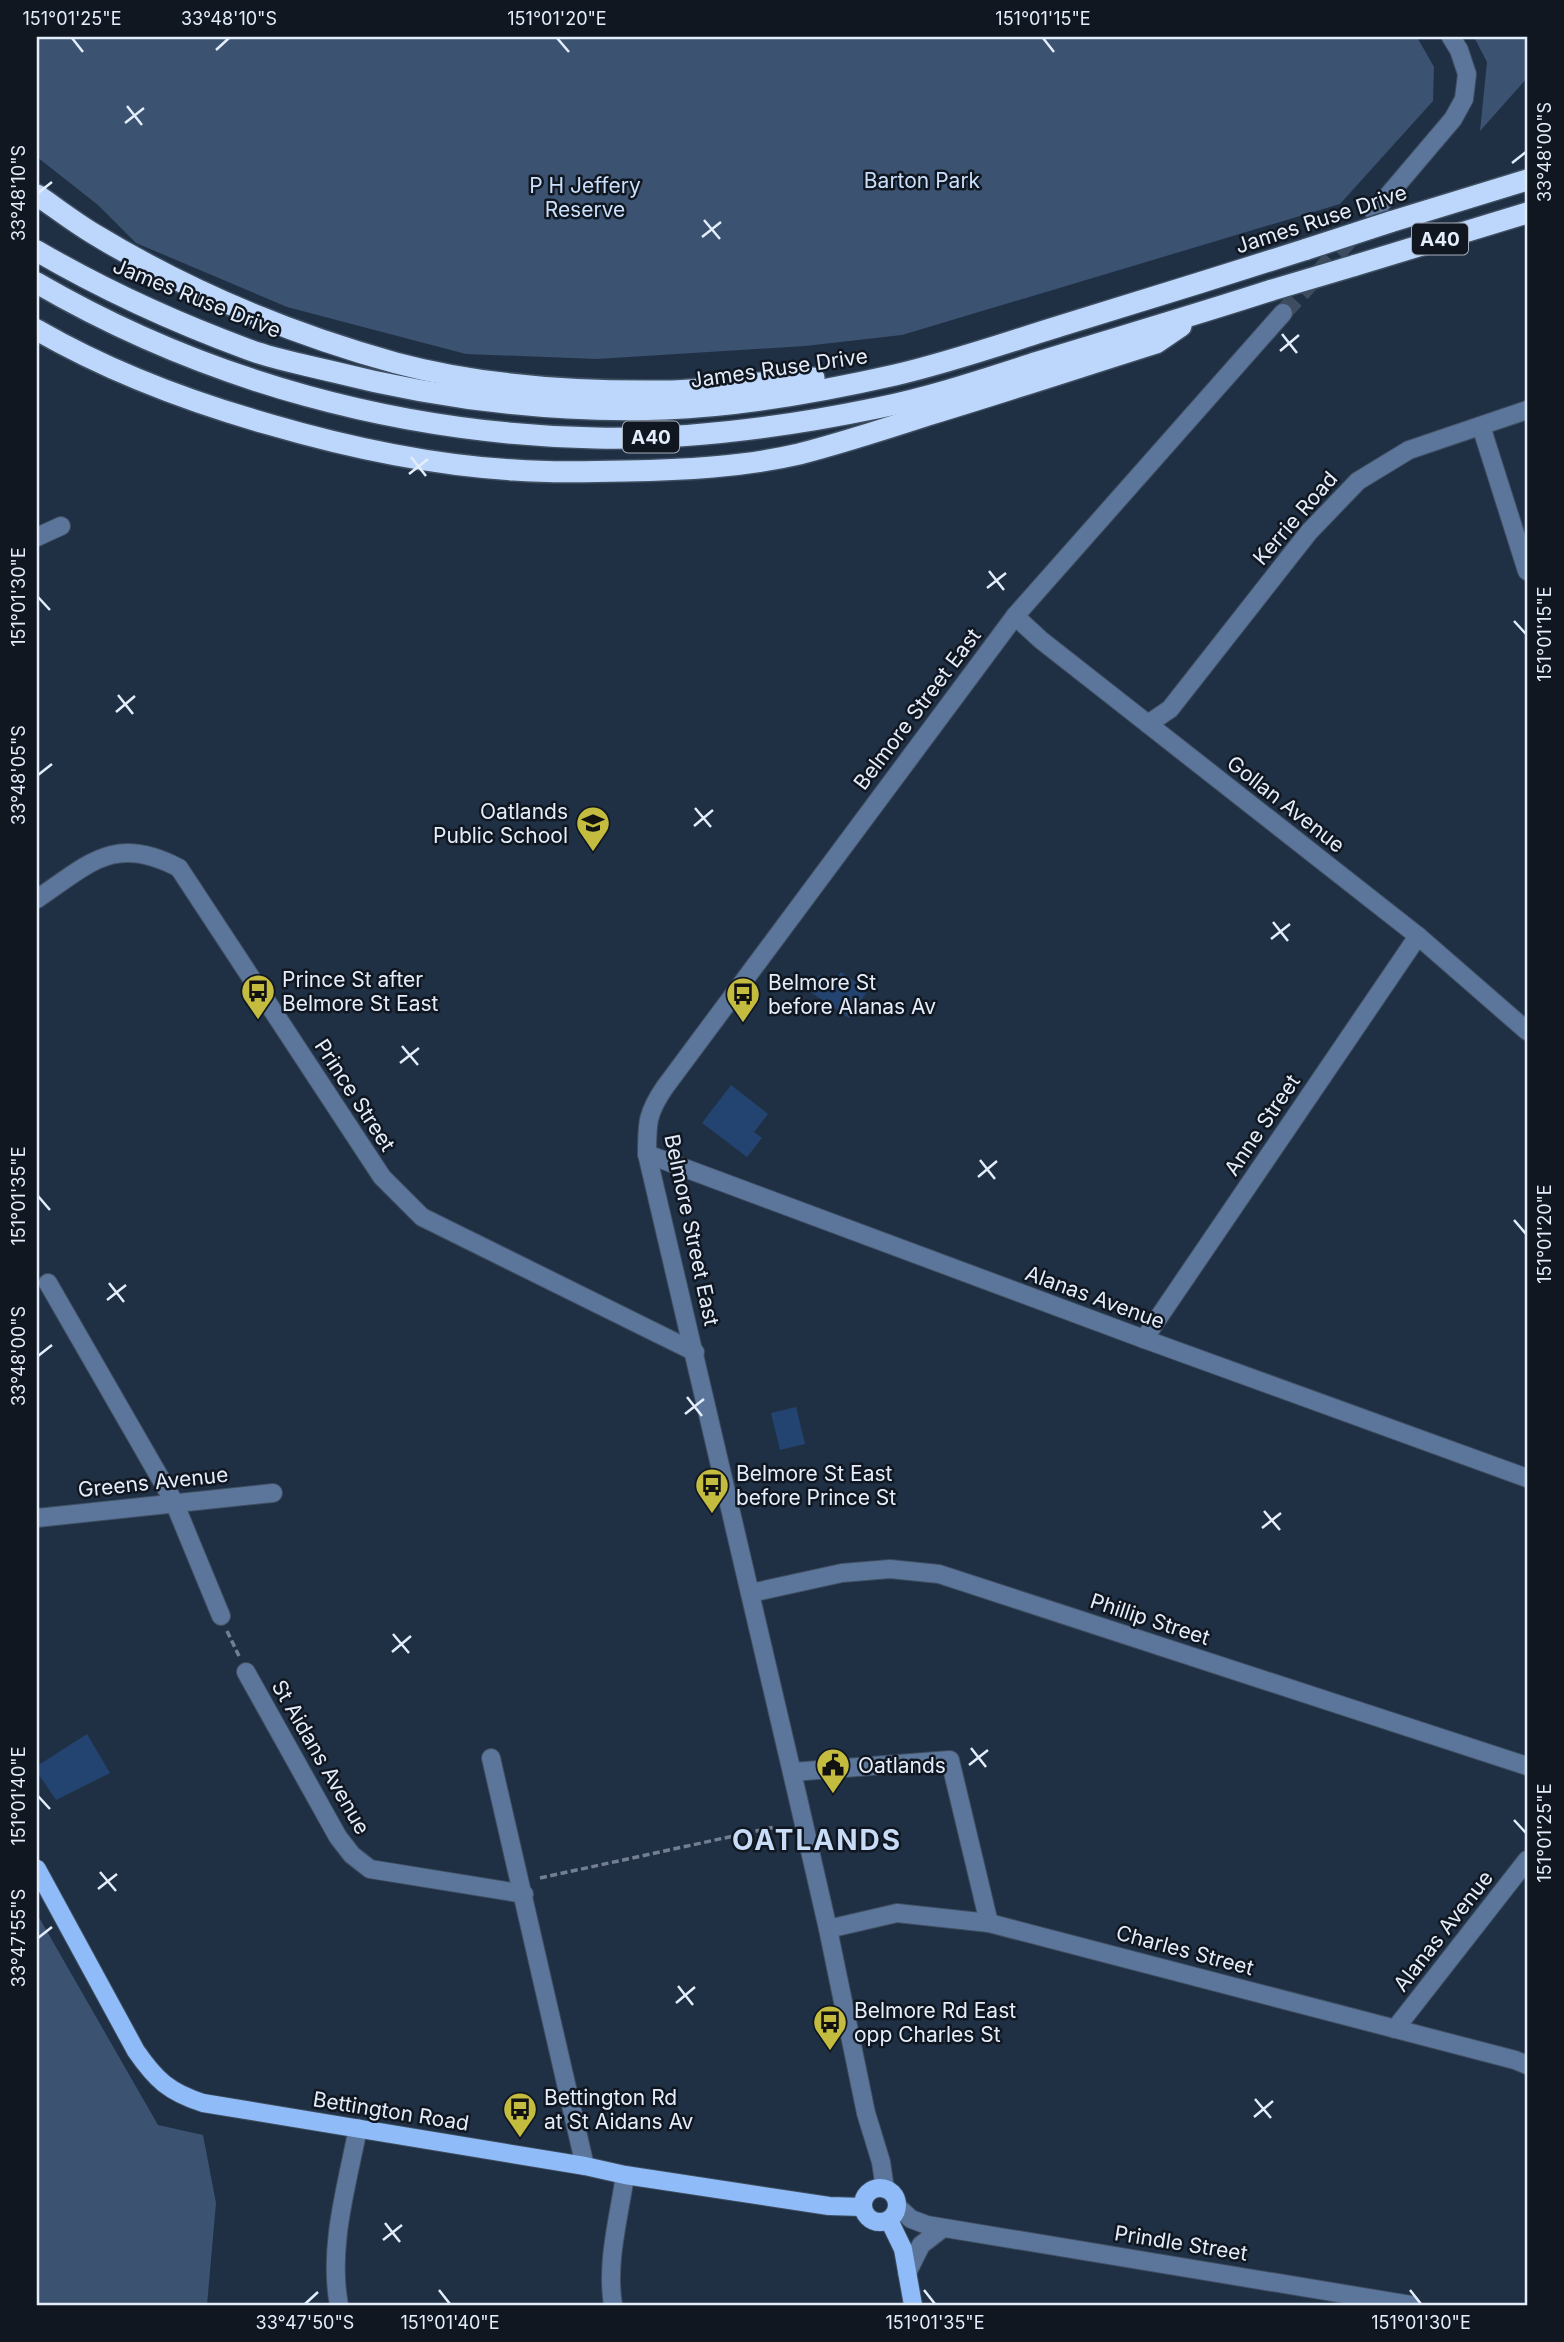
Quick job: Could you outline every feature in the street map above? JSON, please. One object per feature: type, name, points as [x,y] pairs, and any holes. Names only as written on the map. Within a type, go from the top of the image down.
[{"type":"highway","name":"James Ruse Drive","points":[[37,251],[119,296],[250,350],[395,388],[520,405],[666,409],[805,393],[896,375],[1307,249],[1382,217],[1527,180]]},
{"type":"highway","points":[[37,195],[93,233],[206,294],[328,342],[398,363],[526,385],[624,390],[666,391],[805,379],[896,375]]},
{"type":"highway","name":"A40","points":[[37,283],[124,329],[186,356],[261,383],[391,416],[458,428],[597,438],[675,436],[740,431],[880,407],[952,389],[1527,213]]},
{"type":"highway","points":[[37,330],[100,364],[170,393],[334,443],[374,453],[440,463],[515,470],[591,472],[723,465],[797,454],[886,429],[1156,343],[1203,312]]},
{"type":"main road","name":"Bettington Road","points":[[37,1869],[136,2052],[152,2074],[168,2089],[203,2103],[585,2166],[625,2175],[829,2206],[862,2207]]},
{"type":"main road","points":[[893,2213],[878,2222],[872,2221],[862,2207],[865,2196],[874,2189],[885,2189],[894,2195],[893,2213],[903,2249],[913,2305]]},
{"type":"street","points":[[1382,217],[1453,119],[1464,99],[1467,74],[1459,50],[1451,37]]},
{"type":"street","name":"Belmore Street East","points":[[885,2189],[881,2162],[866,2113],[828,1929],[648,1154],[647,1127],[652,1106],[1015,615],[1283,313]]},
{"type":"street","name":"Kerrie Road","points":[[1147,724],[1170,709],[1309,532],[1358,481],[1409,450],[1527,410]]},
{"type":"street","points":[[1481,426],[1527,571]]},
{"type":"street","points":[[37,537],[61,526]]},
{"type":"street","name":"Gollan Avenue","points":[[1015,615],[1041,640],[1418,936],[1527,1031]]},
{"type":"street","name":"Prince Street","points":[[37,899],[85,867],[114,853],[136,852],[158,856],[179,868],[382,1177],[401,1198],[422,1217],[695,1352]]},
{"type":"street","name":"Anne Street","points":[[1144,1339],[1418,936]]},
{"type":"street","name":"Alanas Avenue","points":[[648,1154],[1527,1478]]},
{"type":"street","points":[[48,1283],[174,1502],[220,1616]]},
{"type":"street","name":"Greens Avenue","points":[[37,1518],[273,1493]]},
{"type":"street","name":"Phillip Street","points":[[751,1593],[842,1573],[890,1569],[939,1574],[1527,1766]]},
{"type":"street","name":"St Aidans Avenue","points":[[246,1672],[338,1837],[352,1855],[370,1869],[524,1894]]},
{"type":"street","points":[[491,1758],[585,2166]]},
{"type":"street","points":[[792,1772],[950,1760],[989,1923]]},
{"type":"street","name":"Alanas Avenue","points":[[1395,2029],[1527,1860]]},
{"type":"street","name":"Charles Street","points":[[828,1929],[897,1913],[989,1923],[1527,2065]]},
{"type":"street","points":[[339,2305],[335,2263],[338,2233],[358,2128]]},
{"type":"street","points":[[612,2305],[611,2265],[625,2175]]},
{"type":"street","name":"Prindle Street","points":[[893,2213],[943,2228],[1378,2302],[1412,2305]]},
{"type":"street","points":[[907,2273],[921,2245],[943,2228]]},
{"type":"path","points":[[220,1616],[246,1672]]},
{"type":"path","points":[[540,1878],[775,1827]]},
{"type":"green space","points":[[37,37],[1417,37],[1434,67],[1433,101],[1340,204],[902,335],[805,346],[597,359],[466,354],[287,307],[136,243],[98,205],[37,157]]},
{"type":"green space","points":[[1474,37],[1527,37],[1527,78],[1480,131],[1487,62]]},
{"type":"green space","points":[[37,1914],[158,2125],[203,2135],[216,2203],[207,2305],[37,2305]]},
{"type":"building","points":[[841,972],[868,990],[849,1018],[809,991],[819,975],[833,984]]},
{"type":"building","points":[[731,1085],[768,1114],[754,1132],[762,1138],[747,1157],[702,1123]]},
{"type":"building","points":[[796,1407],[805,1444],[780,1450],[771,1413]]},
{"type":"building","points":[[87,1734],[110,1773],[56,1800],[37,1772],[37,1766]]},
{"type":"tunnel","points":[[1283,313],[1355,233]]},
{"type":"place","name":"Oatlands Public School","points":[[593,853]]},
{"type":"place","name":"Prince St after Belmore St East","points":[[258,1021]]},
{"type":"place","name":"Belmore St before Alanas Av","points":[[743,1024]]},
{"type":"place","name":"Belmore St East before Prince St","points":[[712,1515]]},
{"type":"place","name":"Oatlands","points":[[833,1795]]},
{"type":"place","name":"Belmore Rd East opp Charles St","points":[[830,2052]]},
{"type":"place","name":"Bettington Rd at St Aidans Av","points":[[520,2139]]},
{"type":"district","name":"OATLANDS","points":[[817,1840]]},
{"type":"park label","name":"Barton Park","points":[[922,180]]},
{"type":"park label","name":"P H Jeffery Reserve","points":[[585,197]]}]
